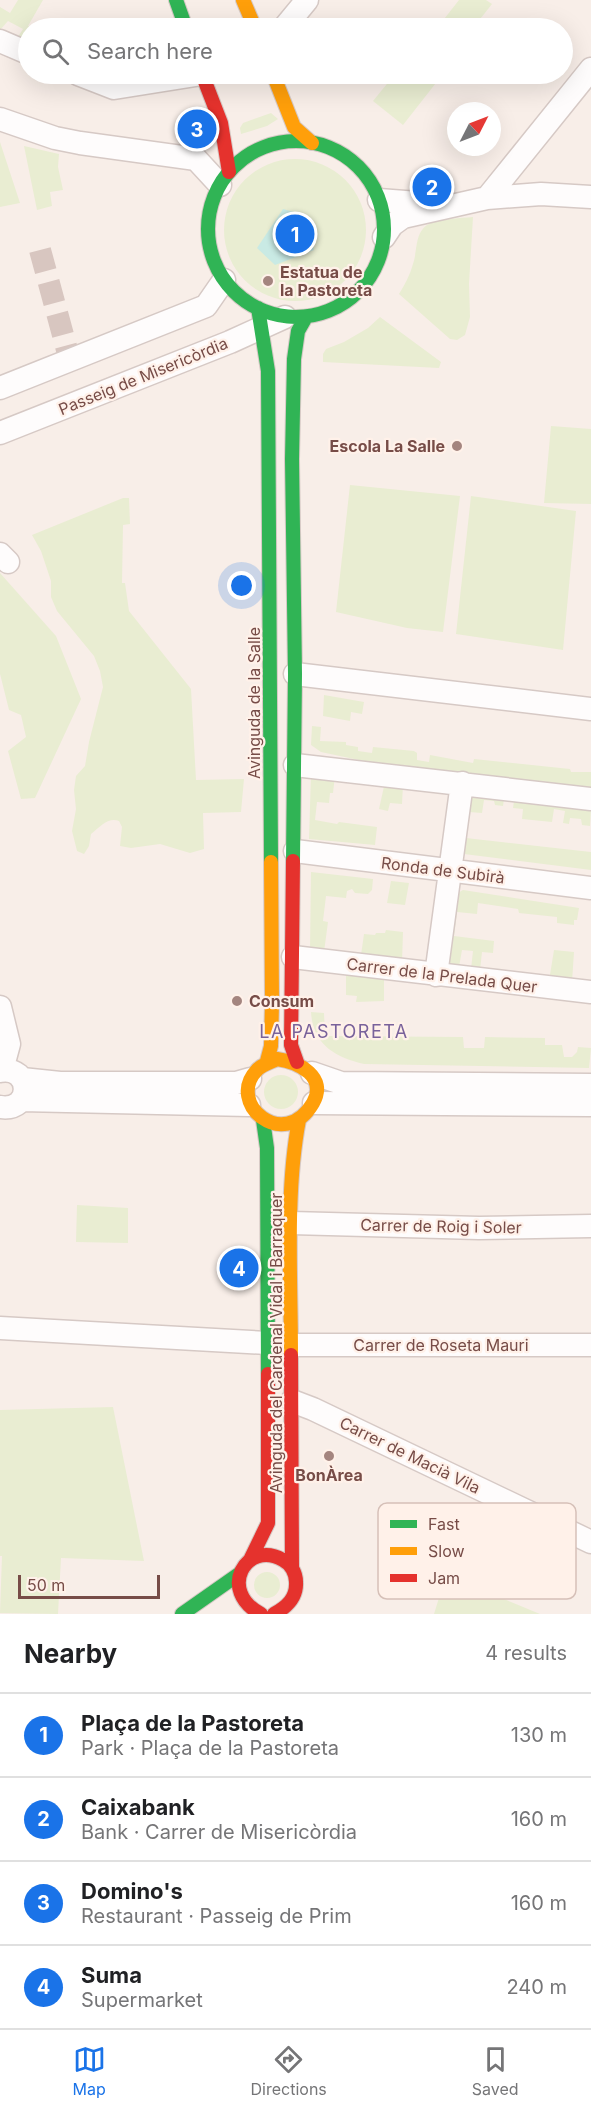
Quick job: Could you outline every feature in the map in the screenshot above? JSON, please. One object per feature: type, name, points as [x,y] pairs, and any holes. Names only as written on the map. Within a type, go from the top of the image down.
[{"type":"street","points":[[176,0],[182,18]]},
{"type":"street","points":[[243,0],[251,18]]},
{"type":"street","points":[[292,18],[307,0]]},
{"type":"street","points":[[0,41],[18,49]]},
{"type":"street","points":[[487,198],[591,69]]},
{"type":"street","points":[[104,84],[114,88],[139,84]]},
{"type":"street","points":[[206,84],[221,123],[225,179]]},
{"type":"street","points":[[277,84],[294,128],[312,143]]},
{"type":"street","points":[[0,119],[55,138],[196,159],[225,179]]},
{"type":"street","points":[[260,318],[224,280],[212,254],[208,227],[213,199],[225,179],[256,150],[293,141],[329,148],[360,168],[371,183],[379,200],[384,237],[378,260],[359,291],[330,311],[296,317],[298,332],[294,359],[292,459],[296,674],[291,1045],[304,1067],[316,1085],[314,1102],[307,1113],[299,1120],[281,1125],[272,1124],[256,1113],[247,1095],[250,1078],[254,1071],[267,1061],[277,1059],[304,1067],[341,1083],[591,1085]]},
{"type":"street","points":[[384,237],[392,225],[403,217],[487,198],[540,195],[591,197]]},
{"type":"street","points":[[379,200],[456,205]]},
{"type":"street","points":[[0,388],[206,306],[224,280]]},
{"type":"street","name":"Passeig de Misericòrdia","points":[[0,433],[230,342],[260,318],[296,317]]},
{"type":"street","name":"Avinguda de la Salle","points":[[260,318],[268,371],[271,558],[272,1013],[271,1046],[267,1061]]},
{"type":"street","points":[[296,674],[591,709]]},
{"type":"street","points":[[295,765],[591,799]]},
{"type":"street","points":[[436,975],[452,871],[462,783]]},
{"type":"street","name":"Ronda de Subirà","points":[[295,851],[591,888]]},
{"type":"street","name":"Carrer de la Prelada Quer","points":[[293,957],[591,992]]},
{"type":"street","points":[[0,1007],[9,1044],[7,1093]]},
{"type":"street","points":[[7,1093],[60,1083],[236,1083],[250,1078]]},
{"type":"street","points":[[7,1093],[256,1113]]},
{"type":"street","points":[[550,1105],[564,1096],[591,1096]]},
{"type":"street","points":[[314,1102],[591,1105]]},
{"type":"street","name":"Avinguda del Cardenal Vidal i Barraquer","points":[[182,1614],[239,1574],[250,1560],[268,1523],[267,1148],[256,1113]]},
{"type":"street","name":"Avinguda del Cardenal Vidal i Barraquer","points":[[296,1607],[296,1577],[292,1568],[291,1223],[294,1145],[299,1120]]},
{"type":"street","name":"Carrer de Roig i Soler","points":[[291,1223],[479,1228],[591,1227]]},
{"type":"street","points":[[0,1328],[267,1343]]},
{"type":"street","name":"Carrer de Roseta Mauri","points":[[291,1345],[591,1345]]},
{"type":"street","name":"Carrer de Macià Vila","points":[[292,1401],[509,1503]]},
{"type":"street","name":"Carrer de Macià Vila","points":[[576,1535],[591,1542]]},
{"type":"street","points":[[250,1560],[267,1555],[278,1557],[292,1568]]},
{"type":"street","points":[[239,1574],[240,1595],[245,1605],[253,1613]]},
{"type":"street","points":[[274,1614],[296,1607]]},
{"type":"green space","points":[[18,0],[43,0],[33,18],[18,18],[18,26],[8,21],[0,30],[0,7],[10,13]]},
{"type":"green space","points":[[459,0],[486,0],[492,4],[481,18],[445,18]]},
{"type":"green space","points":[[387,84],[435,84],[403,125],[373,101]]},
{"type":"green space","points":[[271,113],[278,119],[267,126],[241,134],[240,128],[243,123]]},
{"type":"green space","points":[[0,142],[20,203],[0,207]]},
{"type":"green space","points":[[24,146],[59,154],[58,167],[63,190],[50,192],[52,206],[37,210]]},
{"type":"green space","points":[[295,159],[322,164],[345,180],[361,203],[366,230],[361,257],[345,280],[322,296],[295,301],[268,296],[245,280],[229,257],[224,230],[229,203],[245,180],[268,164]]},
{"type":"green space","points":[[473,217],[469,284],[470,317],[465,335],[457,340],[450,339],[399,294],[412,268],[422,230],[431,223]]},
{"type":"green space","points":[[380,317],[441,362],[439,368],[323,362],[326,349],[368,328]]},
{"type":"green space","points":[[551,426],[591,429],[591,504],[544,503]]},
{"type":"green space","points":[[350,485],[460,496],[443,632],[407,628],[336,612]]},
{"type":"green space","points":[[471,496],[576,511],[563,650],[456,634]]},
{"type":"green space","points":[[123,498],[129,498],[130,524],[123,525],[122,583],[125,583],[129,611],[191,689],[196,780],[244,779],[241,812],[203,813],[204,849],[190,853],[160,844],[131,848],[120,846],[122,827],[119,821],[111,820],[91,834],[89,846],[84,854],[77,851],[72,831],[76,809],[74,790],[76,776],[85,766],[103,687],[94,656],[57,611],[51,597],[51,581],[41,551],[32,535]]},
{"type":"green space","points":[[0,573],[56,636],[81,699],[35,798],[21,799],[8,751],[26,737],[21,715],[9,710],[0,674]]},
{"type":"green space","points":[[324,695],[364,702],[362,714],[351,712],[350,721],[323,716]]},
{"type":"green space","points":[[312,726],[321,727],[320,741],[346,742],[346,745],[358,747],[358,751],[372,753],[373,747],[414,751],[417,753],[417,760],[429,762],[430,755],[473,763],[474,759],[570,769],[571,772],[591,772],[591,792],[392,767],[321,752],[311,745]]},
{"type":"green space","points":[[311,774],[335,775],[333,793],[330,793],[329,803],[317,802],[315,820],[377,827],[375,845],[309,839]]},
{"type":"green space","points":[[385,782],[403,785],[402,804],[390,803],[388,811],[379,809]]},
{"type":"green space","points":[[471,794],[591,809],[590,826],[582,825],[581,819],[570,818],[569,824],[563,823],[565,811],[554,809],[552,822],[522,819],[523,809],[513,808],[514,801],[504,799],[503,806],[495,805],[494,801],[484,800],[482,813],[469,812],[466,838],[591,852],[591,870],[464,854]]},
{"type":"green space","points":[[311,872],[373,879],[372,890],[368,894],[355,893],[352,889],[347,891],[346,898],[326,896],[323,921],[328,922],[324,952],[310,951]]},
{"type":"green space","points":[[391,881],[409,883],[405,905],[387,903]]},
{"type":"green space","points":[[463,890],[579,908],[577,920],[574,920],[574,925],[557,923],[557,917],[519,913],[518,909],[478,903],[477,914],[457,912],[454,936],[494,941],[493,953],[482,952],[480,970],[471,969],[473,951],[462,950],[459,967],[450,966],[447,963],[456,894]]},
{"type":"green space","points":[[386,930],[403,932],[402,962],[361,955],[364,934],[375,935],[385,933]]},
{"type":"green space","points":[[554,950],[574,952],[572,982],[549,981]]},
{"type":"green space","points":[[346,974],[384,976],[384,1001],[356,1002],[357,996],[346,995]]},
{"type":"green space","points":[[311,1012],[324,1013],[325,1036],[463,1037],[464,1048],[484,1048],[485,1037],[545,1038],[545,1045],[562,1045],[564,1057],[572,1057],[578,1047],[591,1048],[589,1068],[364,1064],[344,1058],[327,1048],[316,1033]]},
{"type":"green space","points":[[281,1075],[293,1080],[298,1092],[293,1104],[281,1109],[269,1104],[264,1092],[269,1080]]},
{"type":"green space","points":[[77,1205],[128,1208],[128,1243],[76,1242]]},
{"type":"green space","points":[[113,1407],[144,1561],[61,1558],[58,1614],[0,1613],[2,1556],[0,1556],[0,1410]]},
{"type":"green space","points":[[267,1572],[277,1575],[280,1585],[277,1595],[267,1598],[257,1595],[254,1585],[257,1575]]},
{"type":"green space","points":[[439,1599],[504,1599],[540,1614],[434,1614]]},
{"type":"water","points":[[283,209],[305,215],[314,250],[275,265],[257,248]]},
{"type":"tunnel","points":[[40,250],[70,361]]},
{"type":"traffic: fast","points":[[176,0],[182,18]]},
{"type":"traffic: fast","points":[[296,141],[330,148],[345,156],[358,167],[369,180],[377,195],[384,229],[377,263],[369,278],[358,291],[345,302],[330,310],[296,317],[262,310],[247,302],[234,291],[223,278],[215,263],[208,229],[215,195],[223,180],[234,167],[247,156],[262,148],[296,141]]},
{"type":"traffic: fast","points":[[258,308],[268,371],[271,862]]},
{"type":"traffic: fast","points":[[293,861],[295,674],[292,459],[294,359],[298,331],[306,317]]},
{"type":"traffic: fast","points":[[263,1120],[267,1148],[268,1374]]},
{"type":"traffic: fast","points":[[182,1614],[239,1574]]},
{"type":"traffic: slow","points":[[243,0],[251,18]]},
{"type":"traffic: slow","points":[[277,84],[294,127],[312,143]]},
{"type":"traffic: slow","points":[[267,1061],[271,1046],[272,1002],[271,862]]},
{"type":"traffic: slow","points":[[277,1059],[302,1067],[314,1078],[317,1086],[317,1094],[313,1103],[301,1117],[288,1124],[274,1123],[262,1118],[253,1108],[248,1096],[249,1083],[257,1070],[277,1059]]},
{"type":"traffic: slow","points":[[291,1355],[290,1206],[299,1120]]},
{"type":"traffic: jam","points":[[206,84],[221,123],[229,172]]},
{"type":"traffic: jam","points":[[293,861],[291,1045],[297,1062]]},
{"type":"traffic: jam","points":[[291,1355],[292,1568]]},
{"type":"traffic: jam","points":[[250,1560],[268,1523],[268,1374]]},
{"type":"traffic: jam","points":[[261,1614],[248,1604],[241,1593],[239,1581],[242,1570],[248,1562],[258,1556],[270,1555],[288,1564],[296,1579],[293,1597],[287,1605],[274,1614]]},
{"type":"place","name":"Domino's","points":[[197,129]]},
{"type":"place","name":"Caixabank","points":[[432,187]]},
{"type":"place","name":"Plaça de la Pastoreta","points":[[295,234]]},
{"type":"place","name":"Estatua de la Pastoreta","points":[[268,281]]},
{"type":"place","name":"Escola La Salle","points":[[457,446]]},
{"type":"place","name":"Consum","points":[[237,1001]]},
{"type":"place","name":"Suma","points":[[239,1268]]},
{"type":"place","name":"BonÀrea","points":[[329,1456]]},
{"type":"district","name":"LA PASTORETA","points":[[334,1032]]}]
